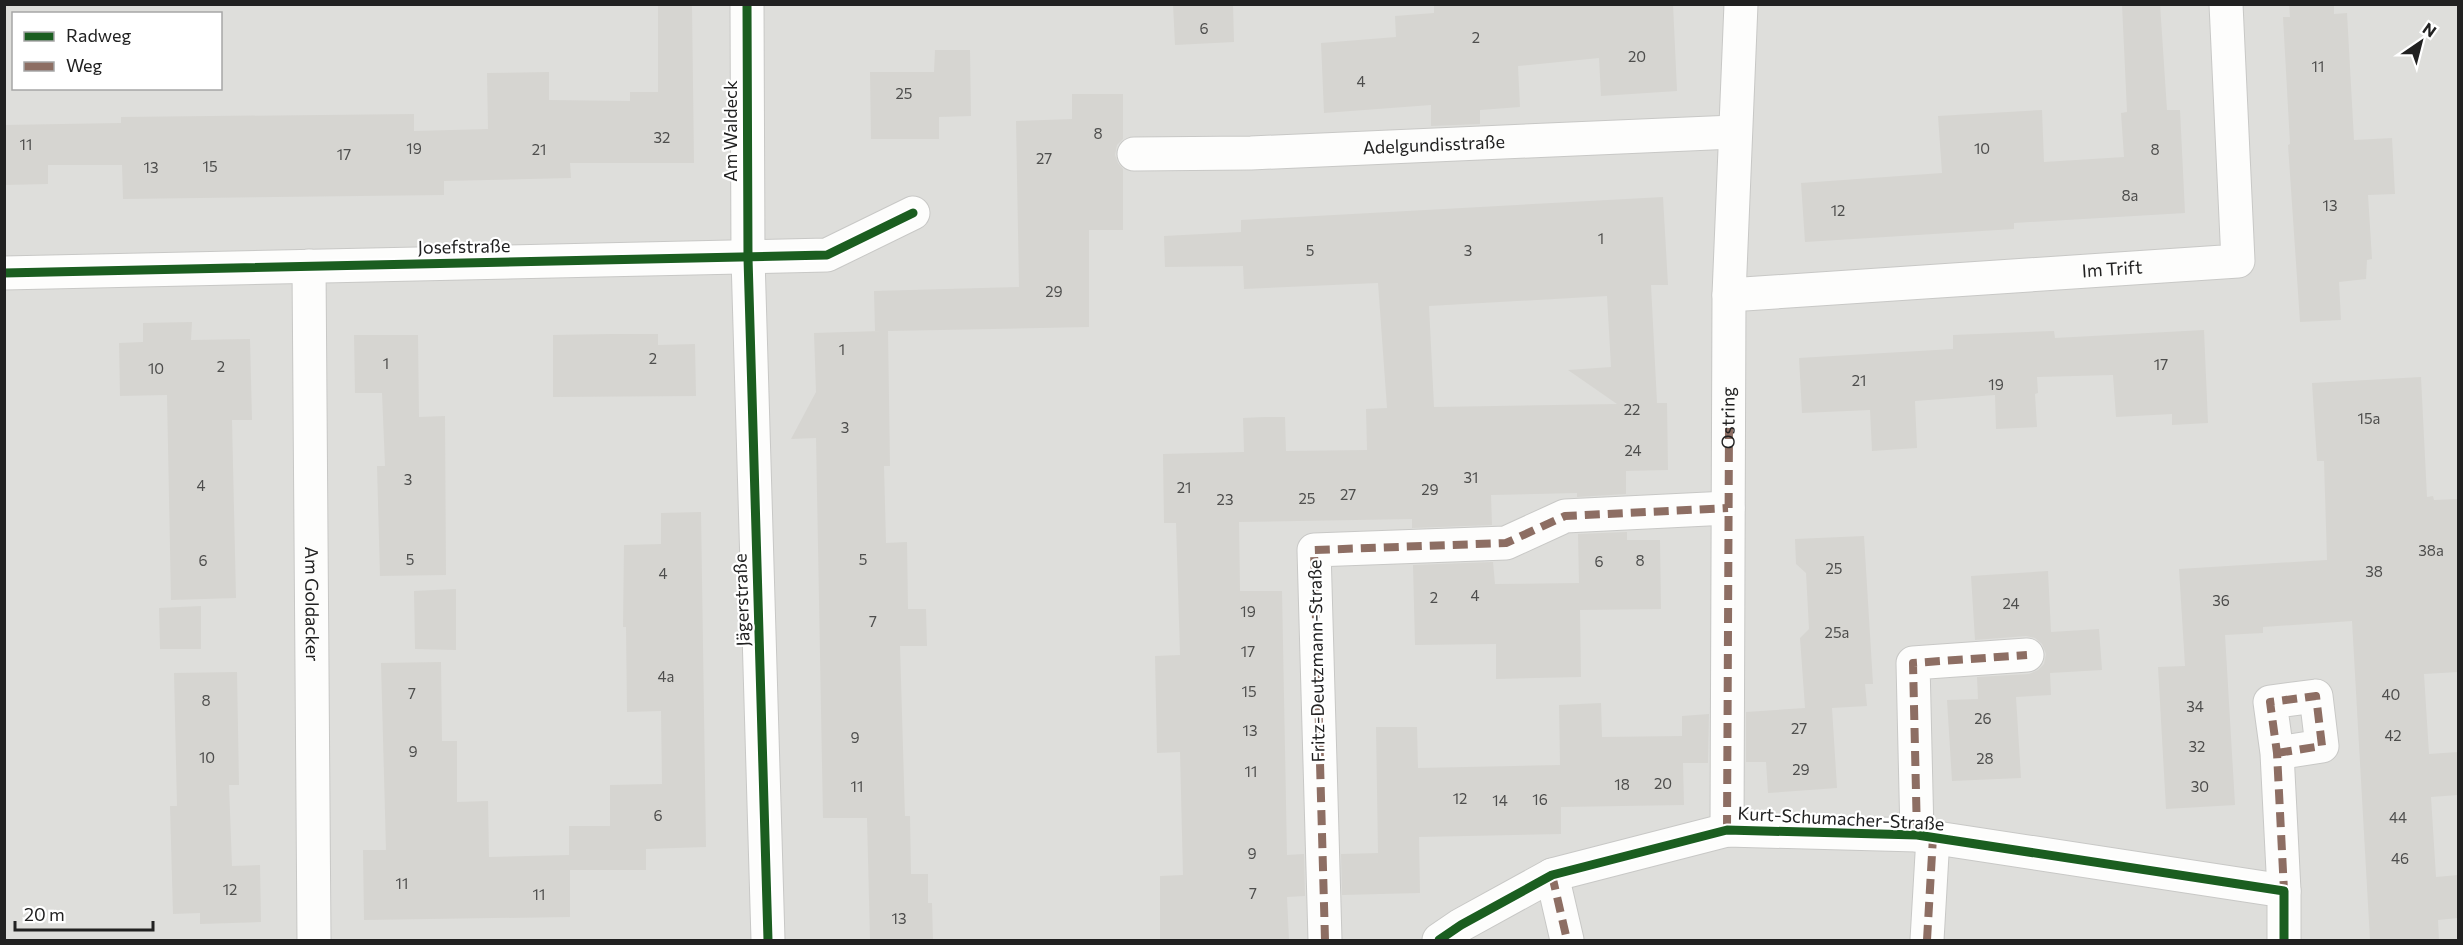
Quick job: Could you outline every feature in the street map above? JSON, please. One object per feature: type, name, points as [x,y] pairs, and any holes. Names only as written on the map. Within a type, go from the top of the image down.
[{"type":"street","name":"Am Waldeck","points":[[747,4],[748,258]]},
{"type":"street","name":"Ostring","points":[[1727,830],[1729,295],[1741,4]]},
{"type":"street","name":"Im Trift","points":[[1729,295],[2238,261],[2226,4]]},
{"type":"street","name":"Adelgundisstraße","points":[[1134,154],[1251,153],[1734,132]]},
{"type":"street","name":"Josefstraße","points":[[4,273],[827,255],[913,213]]},
{"type":"street","name":"Jägerstraße","points":[[748,258],[768,940]]},
{"type":"street","name":"Am Goldacker","points":[[309,266],[314,940]]},
{"type":"street","name":"Fritz-Deutzmann-Straße","points":[[1325,940],[1314,550],[1506,543],[1565,516],[1728,508]]},
{"type":"street","name":"Kurt-Schumacher-Straße","points":[[1927,940],[1925,836],[1913,663],[2028,655]]},
{"type":"street","points":[[2277,753],[2284,891],[2284,940]]},
{"type":"street","name":"Kurt-Schumacher-Straße","points":[[1439,940],[1461,925],[1552,875],[1727,830],[1925,836],[2284,891]]},
{"type":"street","points":[[1552,875],[1567,940]]},
{"type":"shaded area","points":[[5,5],[2458,5],[2458,940],[5,940]]},
{"type":"building","points":[[658,4],[691,4],[692,7],[694,163],[570,163],[571,178],[444,181],[444,195],[123,199],[122,165],[48,165],[48,184],[4,185],[4,125],[121,123],[121,117],[414,114],[414,131],[488,129],[487,73],[549,72],[549,100],[630,101],[630,92],[658,92]]},
{"type":"building","points":[[1173,4],[1233,4],[1234,42],[1175,45]]},
{"type":"building","points":[[1673,4],[1677,91],[1601,96],[1599,58],[1518,66],[1520,107],[1480,110],[1480,124],[1431,126],[1431,105],[1324,113],[1321,43],[1396,37],[1395,16],[1434,13],[1434,6]]},
{"type":"building","points":[[2122,4],[2160,4],[2167,110],[2180,110],[2185,213],[2014,223],[2014,229],[1805,242],[1801,183],[1942,173],[1938,116],[2042,110],[2044,162],[2124,157],[2121,113],[2127,112]]},
{"type":"building","points":[[2289,4],[2334,4],[2334,14],[2347,13],[2354,140],[2392,138],[2395,194],[2368,195],[2372,259],[2367,260],[2366,279],[2339,282],[2341,320],[2300,322],[2288,145],[2290,144],[2283,17],[2290,17]]},
{"type":"building","points":[[935,50],[970,50],[971,116],[939,117],[939,139],[871,139],[870,72],[934,72]]},
{"type":"building","points":[[1072,94],[1123,94],[1123,139],[1117,145],[1115,155],[1123,169],[1123,230],[1089,230],[1089,327],[888,331],[890,466],[884,466],[886,543],[907,542],[908,609],[926,609],[927,646],[900,646],[905,816],[910,816],[911,874],[928,874],[928,903],[932,903],[933,940],[870,940],[867,818],[823,818],[816,438],[791,439],[816,392],[814,333],[881,331],[875,331],[874,291],[1019,287],[1016,121],[1072,119]]},
{"type":"building","points":[[1663,197],[1668,285],[1651,285],[1657,403],[1667,403],[1668,470],[1626,471],[1626,494],[1577,497],[1577,493],[1491,495],[1492,525],[1412,528],[1412,519],[1239,522],[1240,591],[1282,591],[1287,855],[1304,854],[1305,896],[1287,897],[1289,940],[1160,940],[1160,876],[1183,875],[1180,752],[1157,753],[1155,656],[1180,655],[1176,523],[1164,523],[1163,454],[1244,452],[1243,418],[1264,417],[1285,417],[1286,451],[1367,450],[1366,409],[1387,408],[1378,283],[1244,289],[1243,266],[1165,267],[1164,236],[1241,232],[1241,220]],"holes":[[[1607,296],[1611,367],[1568,370],[1617,404],[1434,407],[1429,306]]]},
{"type":"building","points":[[192,322],[191,340],[250,339],[252,420],[232,420],[236,598],[171,600],[167,395],[120,396],[119,343],[143,342],[143,323]]},
{"type":"building","points":[[2204,330],[2208,423],[2172,425],[2172,414],[2116,417],[2113,375],[2037,377],[2038,393],[2035,394],[2037,427],[1996,429],[1995,395],[1915,401],[1917,448],[1872,451],[1870,410],[1802,413],[1799,358],[1953,349],[1953,335],[2054,331],[2055,338]]},
{"type":"building","points":[[658,334],[658,345],[695,344],[696,396],[553,397],[553,335]]},
{"type":"building","points":[[354,335],[418,335],[419,417],[445,416],[446,575],[380,576],[377,466],[385,466],[382,393],[355,393]]},
{"type":"building","points":[[2421,377],[2427,497],[2433,496],[2434,500],[2458,499],[2458,672],[2424,674],[2429,754],[2458,752],[2458,795],[2431,797],[2436,877],[2458,875],[2458,918],[2438,920],[2439,940],[2370,940],[2352,621],[2263,627],[2263,633],[2225,635],[2235,805],[2166,809],[2158,667],[2185,666],[2179,569],[2327,560],[2324,461],[2317,461],[2312,383]]},
{"type":"building","points":[[701,512],[706,847],[646,849],[646,870],[570,870],[570,917],[364,920],[363,850],[386,850],[381,663],[441,662],[442,741],[457,741],[457,802],[488,801],[489,857],[569,855],[569,826],[610,826],[610,785],[662,784],[661,711],[627,712],[626,627],[623,627],[624,545],[661,544],[661,513]]},
{"type":"building","points":[[1627,532],[1627,540],[1660,540],[1661,609],[1580,610],[1581,677],[1496,679],[1496,644],[1415,645],[1413,565],[1493,562],[1495,584],[1579,583],[1578,534]]},
{"type":"building","points":[[1864,536],[1873,684],[1865,684],[1867,706],[1832,708],[1837,788],[1768,793],[1766,762],[1746,762],[1746,712],[1805,708],[1800,638],[1809,629],[1806,573],[1796,564],[1795,539]]},
{"type":"building","points":[[2048,571],[2051,632],[2099,629],[2102,670],[2050,673],[2051,695],[2016,697],[2021,778],[1952,781],[1947,700],[1978,699],[1977,677],[2029,674],[2044,664],[2046,654],[2042,644],[2035,638],[2026,636],[1975,640],[1971,576]]},
{"type":"building","points":[[456,589],[456,650],[415,649],[414,591]]},
{"type":"building","points":[[201,606],[201,649],[160,649],[159,608]]},
{"type":"building","points":[[237,672],[239,785],[229,785],[232,866],[260,865],[261,922],[200,924],[200,913],[173,914],[170,806],[177,806],[174,673]]},
{"type":"building","points":[[1601,703],[1602,737],[1682,736],[1682,716],[1709,714],[1708,763],[1683,763],[1684,805],[1561,807],[1561,834],[1419,837],[1420,893],[1342,895],[1341,854],[1378,853],[1376,727],[1417,727],[1418,768],[1560,765],[1559,705]]},
{"type":"marked path","points":[[1727,830],[1729,428]]},
{"type":"marked path","points":[[1325,940],[1314,550],[1506,543],[1565,516],[1728,508]]},
{"type":"marked path","points":[[1917,835],[1913,663],[2027,655]]},
{"type":"marked path","points":[[2277,753],[2322,746],[2316,696],[2270,702],[2277,753],[2284,891]]},
{"type":"marked path","points":[[1927,940],[1933,837]]},
{"type":"marked path","points":[[1552,875],[1567,940]]},
{"type":"cycle path","points":[[747,4],[748,258],[768,940]]},
{"type":"cycle path","points":[[4,273],[827,255],[913,213]]},
{"type":"cycle path","points":[[1439,940],[1461,925],[1552,875],[1727,830],[1917,835],[2284,891],[2284,940]]}]
